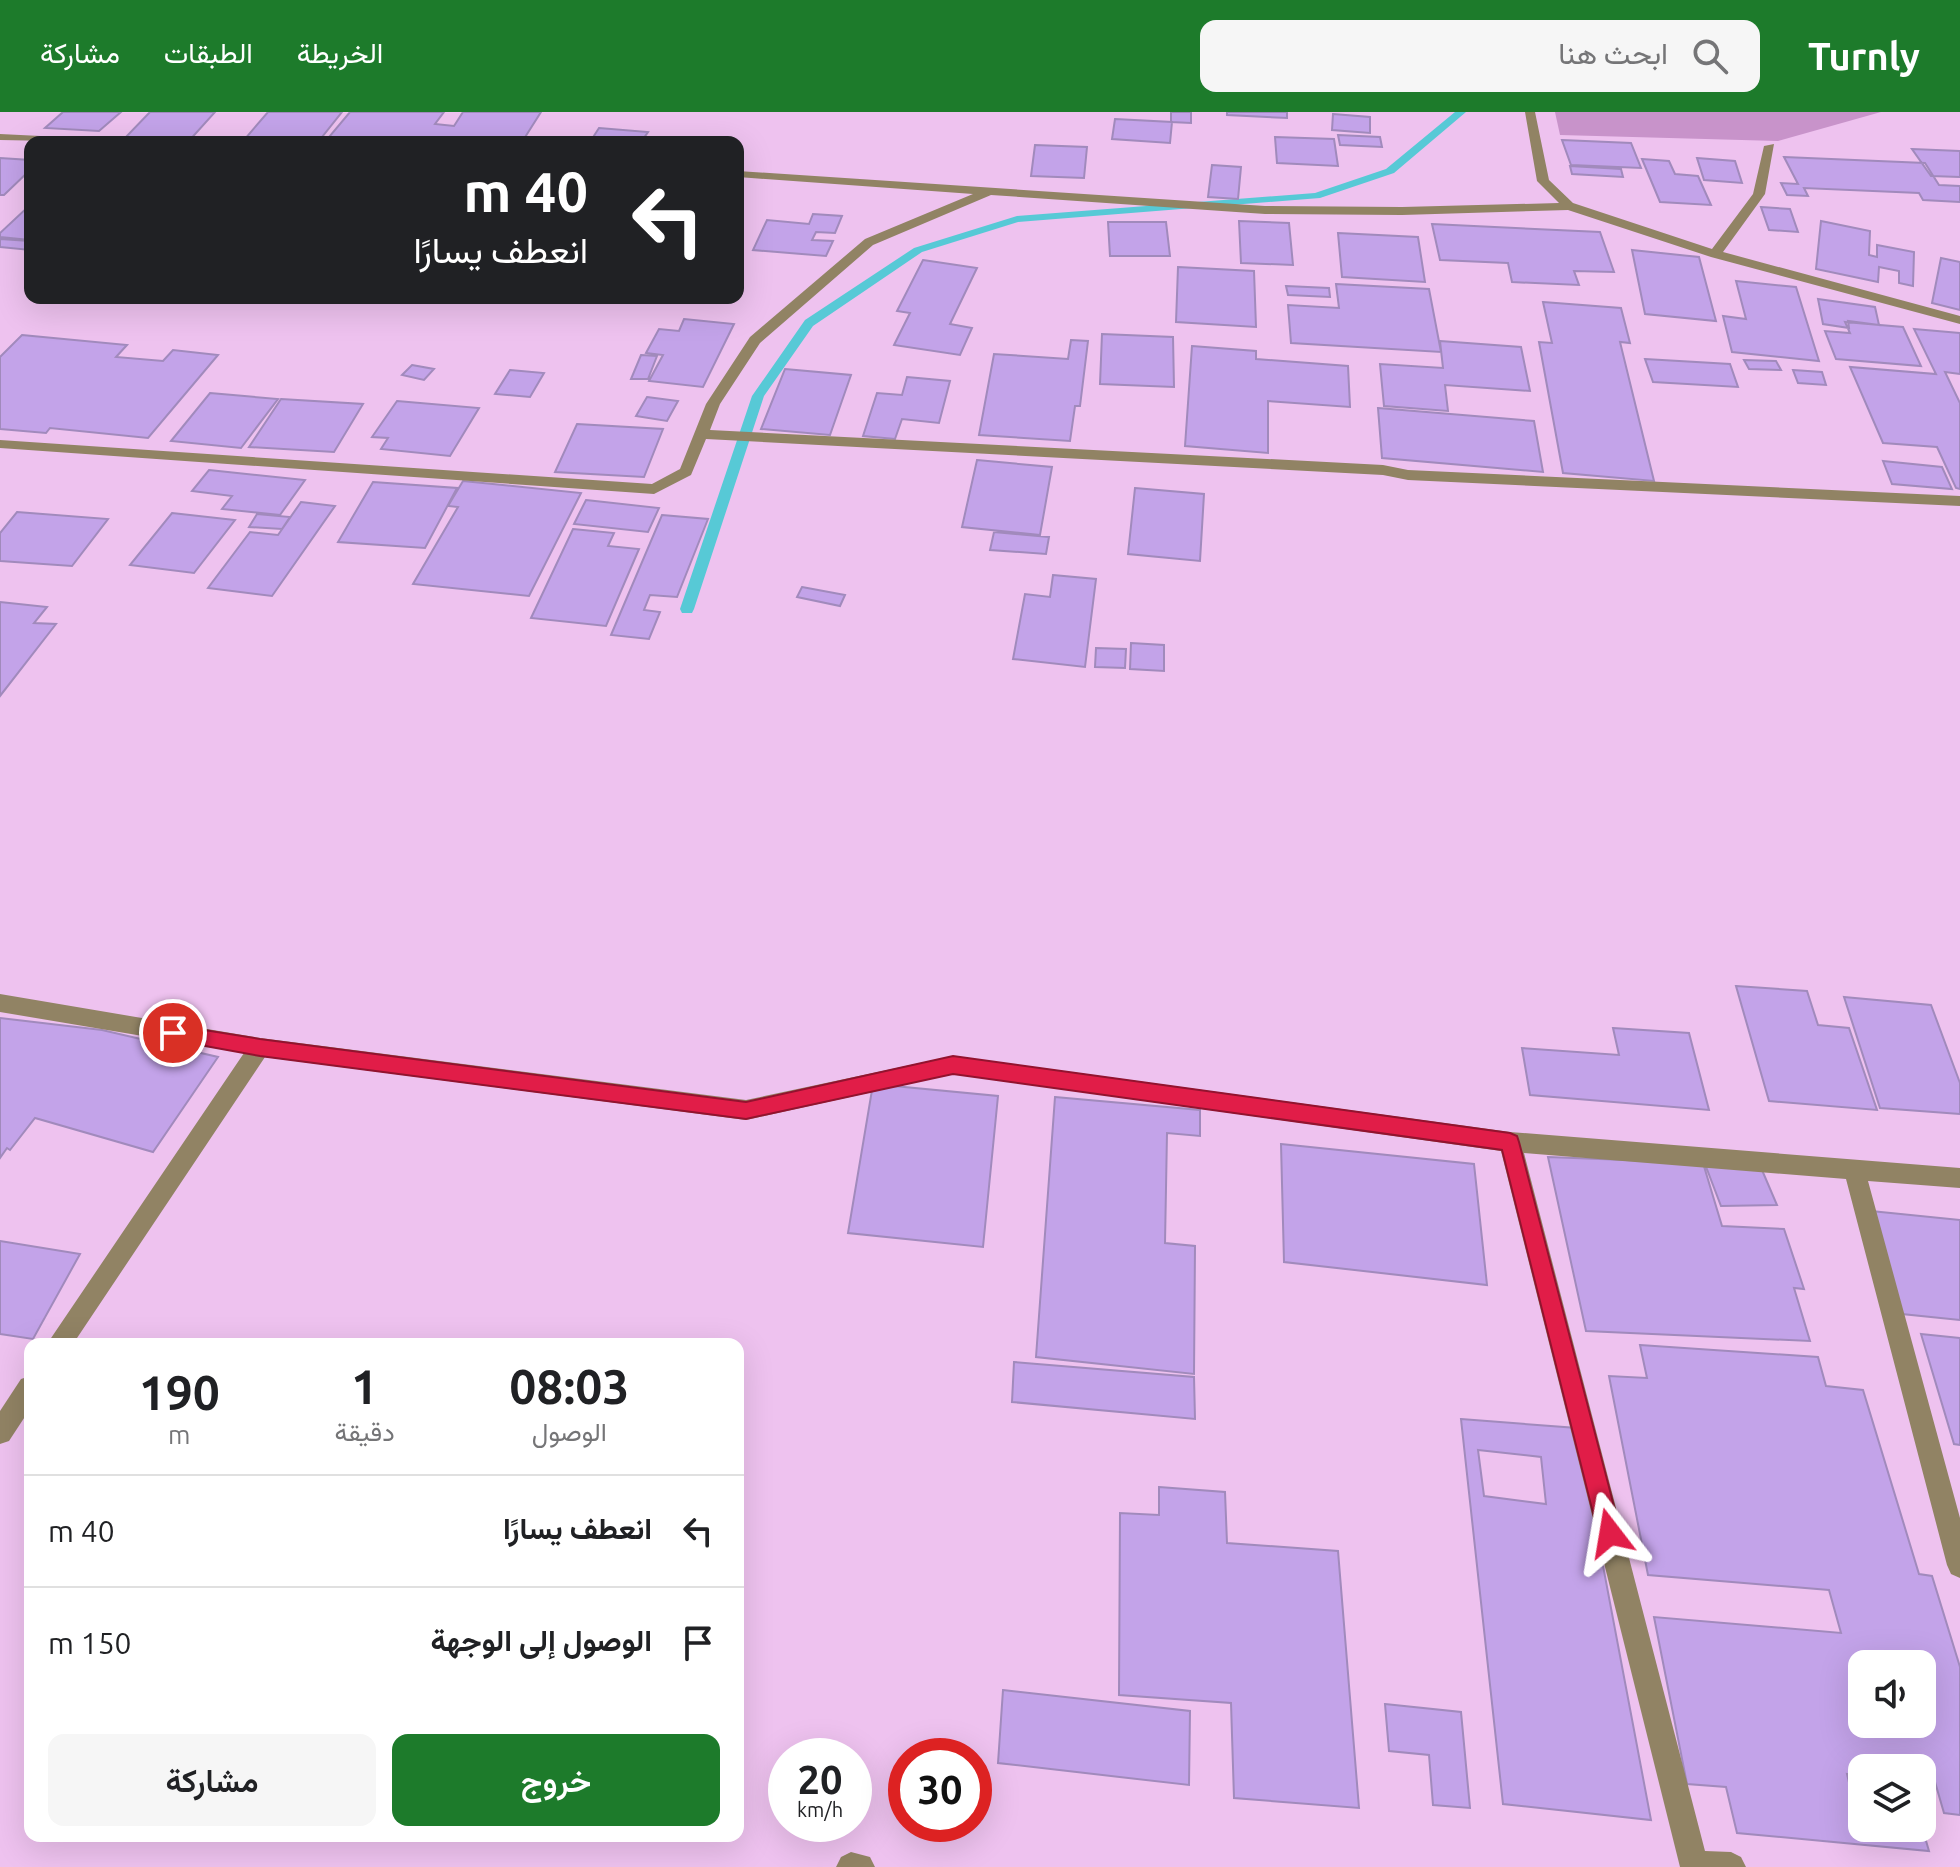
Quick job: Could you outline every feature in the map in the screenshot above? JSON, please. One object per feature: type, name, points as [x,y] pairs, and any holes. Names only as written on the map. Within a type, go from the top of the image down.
[{"type":"street","points":[[1530,112],[1543,181],[1569,206]]},
{"type":"street","points":[[0,137],[24,138]]},
{"type":"street","points":[[1715,254],[1759,194],[1770,146]]},
{"type":"street","points":[[744,174],[1265,210],[1402,211],[1569,206],[1715,254],[1960,320]]},
{"type":"street","points":[[0,444],[654,489],[686,472],[713,404],[755,340],[869,242],[992,190]]},
{"type":"street","points":[[701,434],[1383,470],[1408,475],[1960,501]]},
{"type":"street","points":[[0,1003],[260,1047],[746,1110],[953,1065],[1510,1142],[1960,1178]]},
{"type":"street","points":[[63,1338],[260,1047]]},
{"type":"street","points":[[1510,1142],[1695,1866],[1731,1867]]},
{"type":"street","points":[[1854,1169],[1960,1565]]},
{"type":"street","points":[[0,1432],[24,1397]]},
{"type":"street","points":[[851,1867],[860,1867]]},
{"type":"shaded area","points":[[1555,112],[1881,112],[1778,141],[1560,135]]},
{"type":"building","points":[[63,112],[121,112],[99,131],[45,128]]},
{"type":"building","points":[[150,112],[215,112],[193,136],[127,136]]},
{"type":"building","points":[[268,112],[342,112],[323,136],[247,136]]},
{"type":"building","points":[[350,112],[444,112],[435,124],[454,126],[463,112],[541,112],[526,136],[330,136]]},
{"type":"building","points":[[1171,112],[1191,112],[1191,123],[1171,122]]},
{"type":"building","points":[[1227,112],[1287,112],[1287,118],[1227,115]]},
{"type":"building","points":[[1333,114],[1370,117],[1370,133],[1332,130]]},
{"type":"building","points":[[1115,119],[1172,122],[1170,143],[1112,139]]},
{"type":"building","points":[[599,128],[648,132],[645,136],[594,136]]},
{"type":"building","points":[[1338,135],[1380,137],[1382,147],[1340,145]]},
{"type":"building","points":[[1275,137],[1334,139],[1338,166],[1277,163]]},
{"type":"building","points":[[1562,140],[1631,143],[1641,168],[1571,165]]},
{"type":"building","points":[[1035,145],[1087,147],[1084,178],[1031,176]]},
{"type":"building","points":[[1912,149],[1960,151],[1960,177],[1931,176]]},
{"type":"building","points":[[1784,157],[1925,163],[1939,185],[1960,186],[1960,202],[1923,200],[1919,193],[1804,188],[1808,196],[1787,195],[1781,183],[1798,184]]},
{"type":"building","points":[[0,158],[24,160],[24,176],[4,195],[0,195]]},
{"type":"building","points":[[1697,158],[1735,161],[1742,183],[1704,180]]},
{"type":"building","points":[[1642,159],[1669,161],[1675,174],[1698,176],[1711,205],[1660,202]]},
{"type":"building","points":[[1212,165],[1241,167],[1238,199],[1208,197]]},
{"type":"building","points":[[1570,166],[1621,169],[1623,177],[1572,174]]},
{"type":"building","points":[[1761,207],[1790,209],[1798,232],[1769,230]]},
{"type":"building","points":[[24,211],[24,239],[0,237],[0,233]]},
{"type":"building","points":[[813,214],[842,216],[835,233],[816,232],[812,240],[833,241],[826,256],[753,250],[767,220],[809,224]]},
{"type":"building","points":[[1239,221],[1289,223],[1293,265],[1241,263]]},
{"type":"building","points":[[1821,221],[1870,231],[1869,255],[1877,257],[1877,245],[1914,252],[1913,286],[1899,283],[1899,271],[1879,267],[1878,282],[1816,269]]},
{"type":"building","points":[[1108,222],[1166,222],[1170,256],[1110,256]]},
{"type":"building","points":[[1432,224],[1600,232],[1614,272],[1574,271],[1579,285],[1512,282],[1508,263],[1440,260]]},
{"type":"building","points":[[1338,233],[1418,237],[1425,282],[1342,277]]},
{"type":"building","points":[[0,239],[24,241],[24,249],[0,247]]},
{"type":"building","points":[[1632,250],[1699,257],[1716,321],[1645,314]]},
{"type":"building","points":[[1941,258],[1960,262],[1960,310],[1932,303]]},
{"type":"building","points":[[923,260],[977,268],[950,324],[972,328],[960,355],[894,345],[910,313],[897,311]]},
{"type":"building","points":[[1178,267],[1254,271],[1256,327],[1176,322]]},
{"type":"building","points":[[1736,281],[1796,287],[1819,361],[1732,352],[1723,316],[1746,319]]},
{"type":"building","points":[[1336,284],[1429,289],[1441,352],[1291,343],[1288,305],[1339,308]]},
{"type":"building","points":[[1286,286],[1329,288],[1330,297],[1288,295]]},
{"type":"building","points":[[1818,299],[1875,307],[1879,325],[1848,321],[1849,328],[1823,324]]},
{"type":"building","points":[[1543,302],[1621,308],[1630,343],[1620,342],[1654,481],[1563,473],[1539,342],[1552,343]]},
{"type":"building","points":[[684,319],[734,324],[703,387],[649,381],[663,355],[646,353],[659,329],[679,331]]},
{"type":"building","points":[[1845,322],[1903,327],[1921,366],[1836,359],[1825,331],[1850,333]]},
{"type":"building","points":[[1914,329],[1960,333],[1960,374],[1945,372],[1960,403],[1960,489],[1956,488],[1937,447],[1883,443],[1850,367],[1936,374]]},
{"type":"building","points":[[1102,334],[1173,337],[1174,387],[1100,384]]},
{"type":"building","points":[[22,335],[127,345],[116,357],[163,361],[173,350],[218,355],[148,438],[50,428],[46,433],[0,429],[0,357]]},
{"type":"building","points":[[1071,340],[1088,341],[1080,406],[1075,406],[1070,441],[979,435],[994,354],[1068,359]]},
{"type":"building","points":[[1440,341],[1521,347],[1530,391],[1445,385],[1448,411],[1384,406],[1380,364],[1443,368]]},
{"type":"building","points":[[1192,346],[1256,351],[1256,359],[1348,366],[1350,407],[1268,401],[1268,453],[1185,446]]},
{"type":"building","points":[[641,355],[657,356],[648,379],[631,379]]},
{"type":"building","points":[[1645,359],[1730,364],[1738,387],[1653,382]]},
{"type":"building","points":[[1744,360],[1776,361],[1781,370],[1749,369]]},
{"type":"building","points":[[412,365],[434,369],[424,380],[402,375]]},
{"type":"building","points":[[785,369],[851,375],[830,435],[761,429]]},
{"type":"building","points":[[510,370],[544,373],[530,397],[495,394]]},
{"type":"building","points":[[1793,370],[1822,372],[1826,385],[1798,383]]},
{"type":"building","points":[[907,377],[950,381],[939,423],[902,419],[895,439],[863,436],[877,393],[902,395]]},
{"type":"building","points":[[210,393],[278,399],[241,448],[171,441]]},
{"type":"building","points":[[647,397],[678,401],[667,421],[636,416]]},
{"type":"building","points":[[281,399],[363,404],[334,452],[249,447]]},
{"type":"building","points":[[397,401],[479,408],[450,456],[381,449],[388,438],[372,437]]},
{"type":"building","points":[[1378,408],[1534,421],[1543,472],[1382,458]]},
{"type":"building","points":[[577,424],[663,429],[644,477],[555,472]]},
{"type":"building","points":[[977,460],[1052,467],[1040,535],[962,527]]},
{"type":"building","points":[[1883,461],[1942,467],[1952,489],[1892,484]]},
{"type":"building","points":[[209,470],[305,480],[280,515],[222,509],[232,496],[192,491]]},
{"type":"building","points":[[463,481],[581,493],[529,596],[413,584],[458,507],[448,506]]},
{"type":"building","points":[[373,482],[457,488],[425,548],[338,542]]},
{"type":"building","points":[[1135,488],[1204,494],[1200,561],[1128,554]]},
{"type":"building","points":[[586,500],[659,508],[648,532],[574,524]]},
{"type":"building","points":[[301,502],[335,506],[272,596],[208,588],[250,532],[278,535]]},
{"type":"building","points":[[17,512],[108,519],[72,566],[0,561],[0,533]]},
{"type":"building","points":[[172,513],[235,520],[194,573],[130,565]]},
{"type":"building","points":[[257,514],[290,517],[282,529],[249,527]]},
{"type":"building","points":[[662,515],[708,519],[677,597],[650,595],[644,610],[660,612],[649,639],[611,635]]},
{"type":"building","points":[[573,529],[614,533],[608,546],[639,549],[606,626],[531,618]]},
{"type":"building","points":[[994,532],[1049,537],[1046,554],[990,550]]},
{"type":"building","points":[[1053,575],[1096,579],[1085,667],[1013,659],[1025,594],[1050,597]]},
{"type":"building","points":[[802,587],[845,595],[840,606],[797,597]]},
{"type":"building","points":[[0,602],[47,607],[34,623],[56,624],[0,696]]},
{"type":"building","points":[[1131,643],[1164,645],[1164,671],[1130,669]]},
{"type":"building","points":[[1096,648],[1126,649],[1125,668],[1095,667]]},
{"type":"building","points":[[1736,986],[1807,991],[1818,1025],[1849,1028],[1877,1110],[1769,1101]]},
{"type":"building","points":[[1844,997],[1931,1005],[1960,1083],[1960,1114],[1880,1108]]},
{"type":"building","points":[[0,1018],[102,1030],[218,1057],[153,1152],[35,1118],[0,1158]]},
{"type":"building","points":[[1613,1028],[1689,1033],[1709,1110],[1530,1095],[1522,1048],[1619,1055]]},
{"type":"building","points":[[873,1084],[998,1096],[983,1247],[848,1233]]},
{"type":"building","points":[[1055,1097],[1200,1110],[1200,1136],[1167,1133],[1165,1243],[1195,1246],[1194,1374],[1036,1357]]},
{"type":"building","points":[[1281,1144],[1474,1164],[1487,1285],[1284,1262]]},
{"type":"building","points":[[1548,1157],[1703,1163],[1722,1226],[1784,1229],[1804,1289],[1794,1288],[1810,1341],[1586,1331]]},
{"type":"building","points":[[1759,1163],[1777,1205],[1721,1206],[1705,1164]]},
{"type":"building","points":[[1871,1211],[1960,1220],[1960,1320],[1902,1314]]},
{"type":"building","points":[[0,1241],[80,1254],[34,1338],[0,1334]]},
{"type":"building","points":[[1921,1334],[1960,1338],[1960,1445],[1954,1444]]},
{"type":"building","points":[[1640,1345],[1818,1357],[1826,1386],[1863,1390],[1919,1574],[1932,1576],[1960,1667],[1960,1815],[1944,1813],[1936,1785],[1936,1754],[1848,1754],[1848,1842],[1926,1842],[1929,1851],[1737,1833],[1726,1787],[1687,1784],[1654,1617],[1841,1633],[1829,1590],[1648,1575],[1609,1376],[1647,1378]]},
{"type":"building","points":[[1014,1362],[1194,1377],[1195,1419],[1012,1402]]},
{"type":"building","points":[[1461,1419],[1577,1428],[1651,1820],[1503,1804]]},
{"type":"building","points":[[1478,1450],[1541,1457],[1546,1504],[1484,1496]]},
{"type":"building","points":[[1159,1487],[1225,1492],[1227,1543],[1338,1551],[1359,1808],[1234,1798],[1231,1703],[1119,1695],[1120,1513],[1159,1515]]},
{"type":"building","points":[[1003,1690],[1190,1711],[1189,1785],[998,1763]]},
{"type":"building","points":[[1385,1704],[1461,1712],[1470,1808],[1433,1805],[1429,1755],[1389,1751]]},
{"type":"waterway","points":[[687,609],[758,396],[809,323],[918,250],[1017,219],[1316,196],[1390,171],[1461,112]]},
{"type":"route","points":[[173,1033],[746,1110],[953,1065],[1510,1142],[1610,1533]]}]
